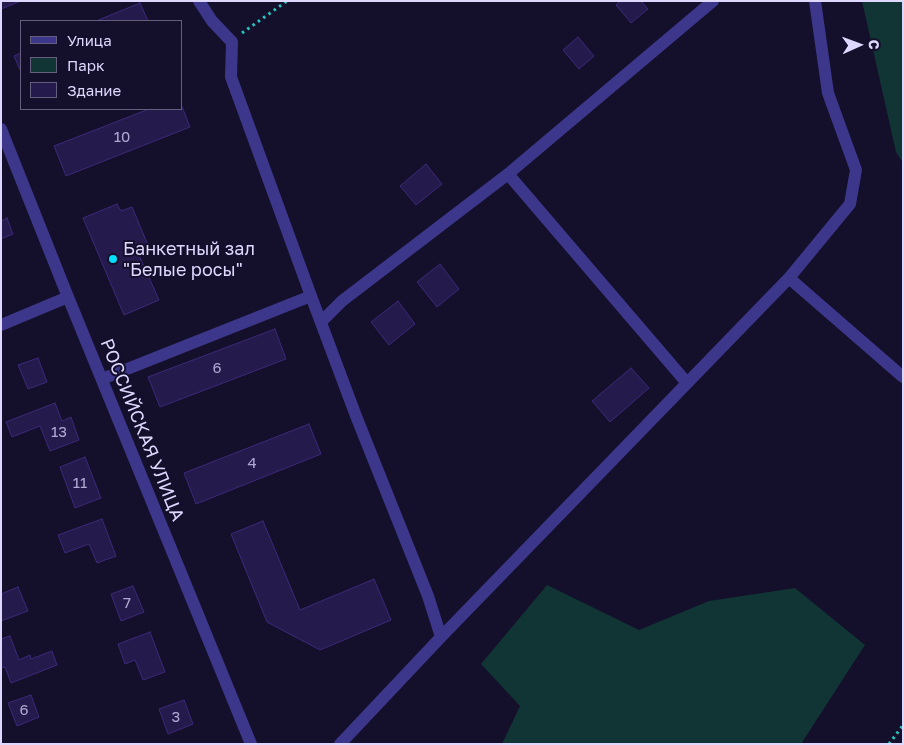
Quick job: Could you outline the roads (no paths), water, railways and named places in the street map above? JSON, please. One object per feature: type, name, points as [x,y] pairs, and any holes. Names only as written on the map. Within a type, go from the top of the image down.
[{"type":"street","points":[[198,1],[212,21],[232,42],[231,77],[356,416],[428,596],[441,637]]},
{"type":"street","points":[[321,322],[342,301],[508,174],[713,1]]},
{"type":"street","points":[[340,744],[441,637],[789,278],[850,204],[856,170],[828,93],[815,1]]},
{"type":"street","name":"РОССИЙСКАЯ УЛИЦА","points":[[1,128],[251,744]]},
{"type":"street","points":[[508,174],[687,383]]},
{"type":"street","points":[[789,278],[903,377]]},
{"type":"street","points":[[102,379],[311,296]]},
{"type":"street","points":[[1,324],[68,297]]},
{"type":"place","name":"Банкетный зал \"Белые росы\"","points":[[113,259]]}]
